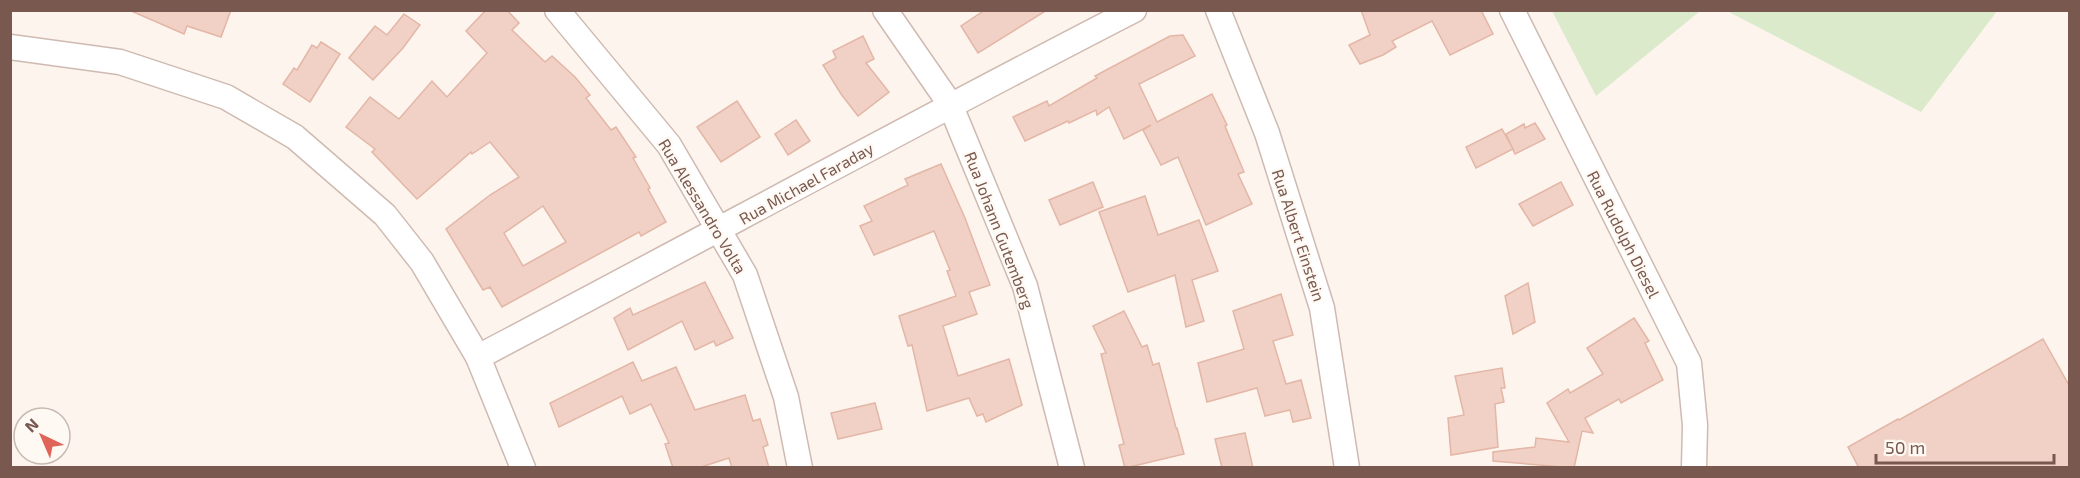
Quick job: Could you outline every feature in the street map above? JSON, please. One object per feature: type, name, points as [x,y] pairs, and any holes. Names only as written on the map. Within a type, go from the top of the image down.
[{"type":"street","name":"Rua Alessandro Volta","points":[[557,10],[669,145],[746,275],[786,398],[800,468]]},
{"type":"street","name":"Rua Johann Gutemberg","points":[[885,10],[950,104],[1025,286],[1072,468]]},
{"type":"street","name":"Rua Michael Faraday","points":[[478,357],[719,231],[950,104],[1134,10]]},
{"type":"street","name":"Rua Albert Einstein","points":[[1218,10],[1267,133],[1322,308],[1347,468]]},
{"type":"street","name":"Rua Rudolph Diesel","points":[[1512,10],[1689,363],[1695,425],[1694,468]]},
{"type":"street","points":[[10,47],[120,62],[226,97],[295,137],[385,215],[422,262],[478,357],[523,468]]},
{"type":"green space","points":[[1552,11],[1700,11],[1596,96]]},
{"type":"green space","points":[[1727,11],[1997,11],[1921,112]]},
{"type":"building","points":[[129,10],[231,10],[221,37],[187,26],[184,34]]},
{"type":"building","points":[[486,10],[507,10],[519,23],[512,30],[545,62],[552,56],[575,77],[590,95],[586,98],[611,130],[616,127],[636,157],[633,158],[666,222],[641,236],[639,232],[502,307],[490,287],[483,290],[446,229],[490,195],[519,177],[490,142],[472,154],[471,152],[417,199],[372,152],[375,149],[346,127],[370,97],[399,119],[432,81],[447,97],[487,53],[466,31]],"holes":[[[543,206],[566,242],[523,266],[504,233]]]},
{"type":"building","points":[[985,10],[1047,10],[978,53],[961,26]]},
{"type":"building","points":[[1361,10],[1481,10],[1493,34],[1450,55],[1432,21],[1392,41],[1396,47],[1383,55],[1360,64],[1349,45],[1370,35]]},
{"type":"building","points":[[404,14],[420,25],[403,48],[373,80],[349,58],[375,26],[387,35]]},
{"type":"building","points":[[1183,35],[1195,56],[1139,84],[1157,122],[1212,94],[1227,125],[1225,126],[1244,172],[1238,174],[1252,204],[1206,225],[1178,157],[1161,165],[1143,130],[1151,125],[1124,139],[1109,107],[1097,115],[1096,110],[1025,141],[1013,117],[1047,101],[1049,106],[1097,78],[1095,76],[1170,36]]},
{"type":"building","points":[[863,36],[874,59],[866,63],[889,92],[858,116],[823,65],[836,58],[833,51]]},
{"type":"building","points":[[321,42],[340,54],[310,102],[283,84],[294,68],[297,70],[312,45],[317,48]]},
{"type":"building","points":[[737,101],[760,137],[721,162],[697,127]]},
{"type":"building","points":[[796,120],[810,141],[788,155],[775,134]]},
{"type":"building","points":[[1535,123],[1545,139],[1515,154],[1506,134],[1524,124],[1525,128]]},
{"type":"building","points":[[1502,129],[1513,149],[1476,168],[1466,147]]},
{"type":"building","points":[[941,164],[965,218],[990,285],[969,292],[977,314],[943,326],[958,376],[1009,359],[1022,405],[986,422],[983,414],[977,416],[969,398],[927,411],[912,345],[908,346],[899,316],[956,296],[947,271],[950,270],[934,231],[874,255],[860,226],[872,221],[864,206],[908,185],[905,179]]},
{"type":"building","points":[[1093,182],[1103,207],[1060,225],[1049,200]]},
{"type":"building","points":[[1561,182],[1573,205],[1533,226],[1519,204]]},
{"type":"building","points":[[1145,196],[1158,235],[1199,220],[1218,271],[1192,280],[1204,321],[1186,327],[1175,275],[1128,292],[1099,212]]},
{"type":"building","points":[[705,282],[733,338],[716,346],[714,341],[695,350],[682,321],[628,350],[614,318],[630,308],[633,315]]},
{"type":"building","points":[[1528,283],[1535,322],[1513,334],[1505,296]]},
{"type":"building","points":[[1281,294],[1293,335],[1273,341],[1286,384],[1301,380],[1311,418],[1293,422],[1290,410],[1265,416],[1257,388],[1207,402],[1198,363],[1244,349],[1233,311]]},
{"type":"building","points":[[1124,311],[1142,347],[1147,345],[1153,365],[1159,363],[1184,454],[1125,468],[1119,445],[1124,444],[1101,354],[1106,353],[1093,326]]},
{"type":"building","points":[[1634,318],[1649,341],[1645,343],[1663,380],[1621,403],[1619,399],[1585,418],[1593,433],[1582,431],[1574,468],[1493,461],[1493,452],[1535,447],[1536,438],[1569,442],[1547,403],[1568,389],[1570,393],[1603,374],[1587,348]]},
{"type":"building","points":[[2043,339],[2070,387],[2070,468],[1859,468],[1848,447]]},
{"type":"building","points":[[633,362],[642,381],[676,367],[695,410],[745,395],[753,421],[760,419],[768,445],[763,447],[769,468],[732,468],[729,458],[698,468],[673,468],[665,444],[669,443],[651,404],[630,414],[622,396],[559,427],[550,403]]},
{"type":"building","points":[[1502,368],[1505,388],[1501,388],[1504,402],[1495,404],[1498,447],[1451,455],[1448,418],[1464,415],[1455,376]]},
{"type":"building","points":[[875,403],[882,429],[838,439],[831,413]]},
{"type":"building","points":[[1245,433],[1253,468],[1222,468],[1215,439]]}]
